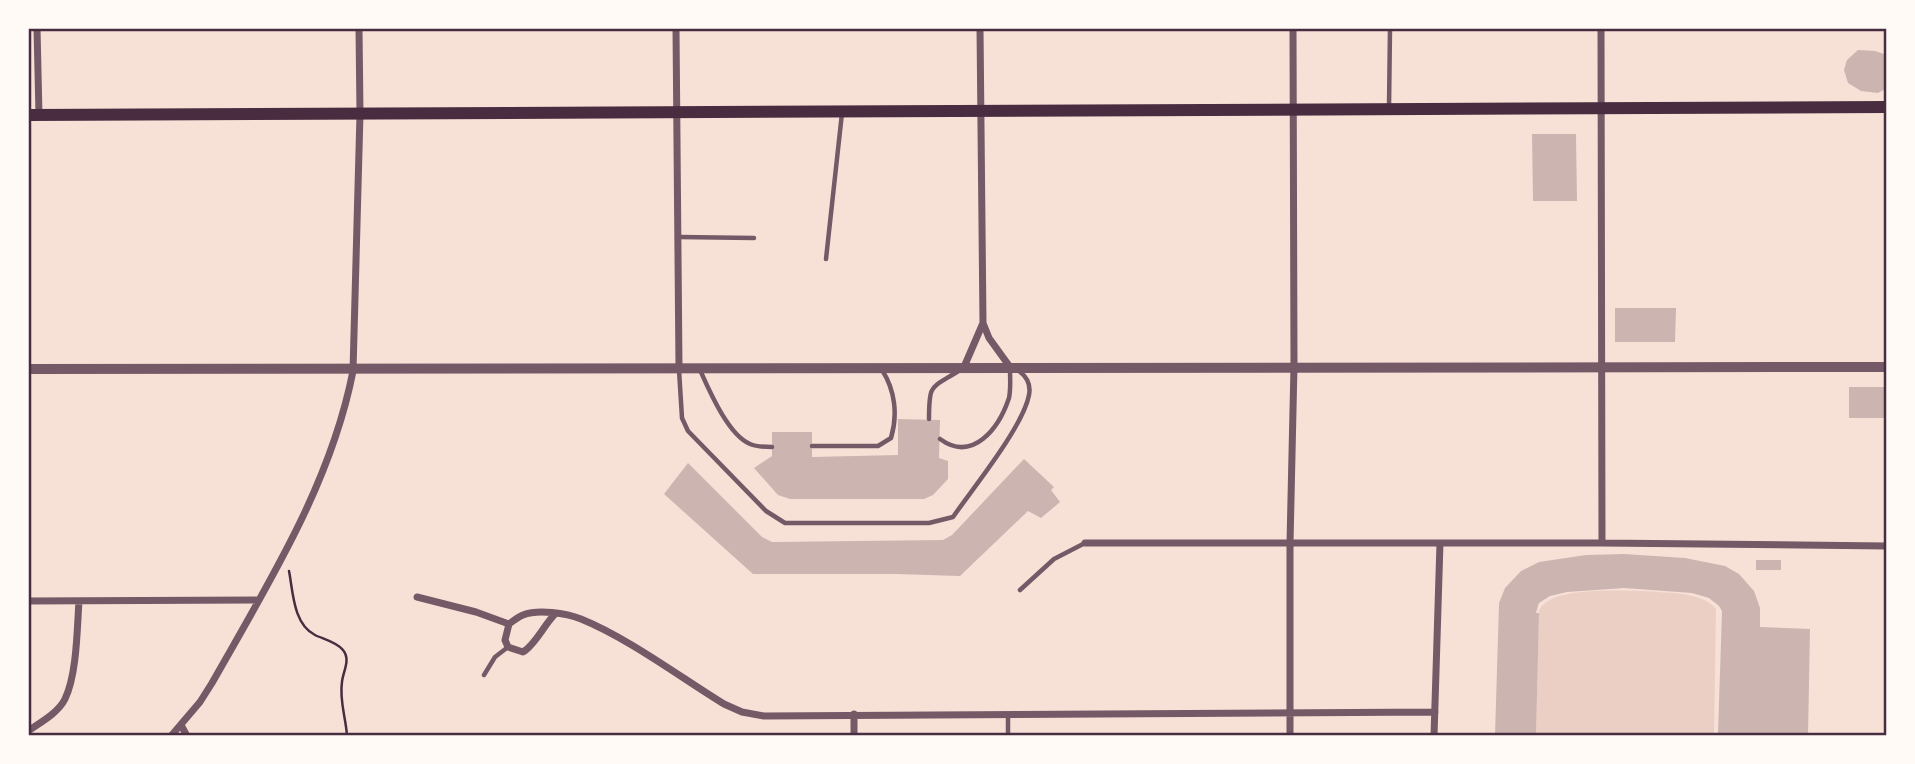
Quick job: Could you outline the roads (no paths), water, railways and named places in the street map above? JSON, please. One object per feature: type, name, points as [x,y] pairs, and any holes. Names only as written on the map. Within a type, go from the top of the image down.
[{"type":"main road","points":[[33,115],[1887,107]]},
{"type":"street","points":[[33,115],[37,28]]},
{"type":"street","points":[[171,736],[212,683],[285,553],[328,460],[347,400],[353,371],[360,114],[359,28]]},
{"type":"street","points":[[676,28],[679,368]]},
{"type":"street","points":[[980,28],[983,323],[989,338],[1010,367]]},
{"type":"street","points":[[1290,736],[1293,28]]},
{"type":"street","points":[[1601,28],[1602,543]]},
{"type":"street","points":[[964,368],[983,323]]},
{"type":"street","points":[[28,369],[353,371],[880,367],[1887,367]]},
{"type":"street","points":[[1434,736],[1440,542]]},
{"type":"street","points":[[1086,543],[1887,545]]},
{"type":"street","points":[[417,597],[476,612],[509,624]]},
{"type":"street","points":[[28,601],[259,600]]},
{"type":"street","points":[[28,731],[50,716],[65,699],[74,663],[79,601]]},
{"type":"street","points":[[555,614],[543,626],[528,649],[523,652],[509,647],[505,640],[509,624],[522,615],[555,614],[579,618],[614,635],[724,704],[743,712],[764,716],[854,713],[1008,715],[1435,712]]},
{"type":"street","points":[[854,713],[854,736]]},
{"type":"street","points":[[181,725],[187,736]]},
{"type":"lane","points":[[1389,110],[1390,28]]},
{"type":"lane","points":[[826,259],[842,112]]},
{"type":"lane","points":[[679,237],[754,238]]},
{"type":"lane","points":[[811,446],[878,446],[891,438],[894,392],[880,367]]},
{"type":"lane","points":[[679,368],[682,418],[688,431],[766,511],[785,523],[929,523],[953,517],[1020,420],[1029,397],[1026,378],[1010,367],[1009,398],[986,439],[977,444],[957,446],[948,445],[940,439]]},
{"type":"lane","points":[[929,419],[929,393],[932,388],[964,368]]},
{"type":"lane","points":[[699,369],[713,399],[738,437],[759,447],[772,447]]},
{"type":"lane","points":[[1020,590],[1054,559],[1086,543]]},
{"type":"lane","points":[[484,675],[495,657],[509,647]]},
{"type":"lane","points":[[1008,715],[1008,736]]}]
